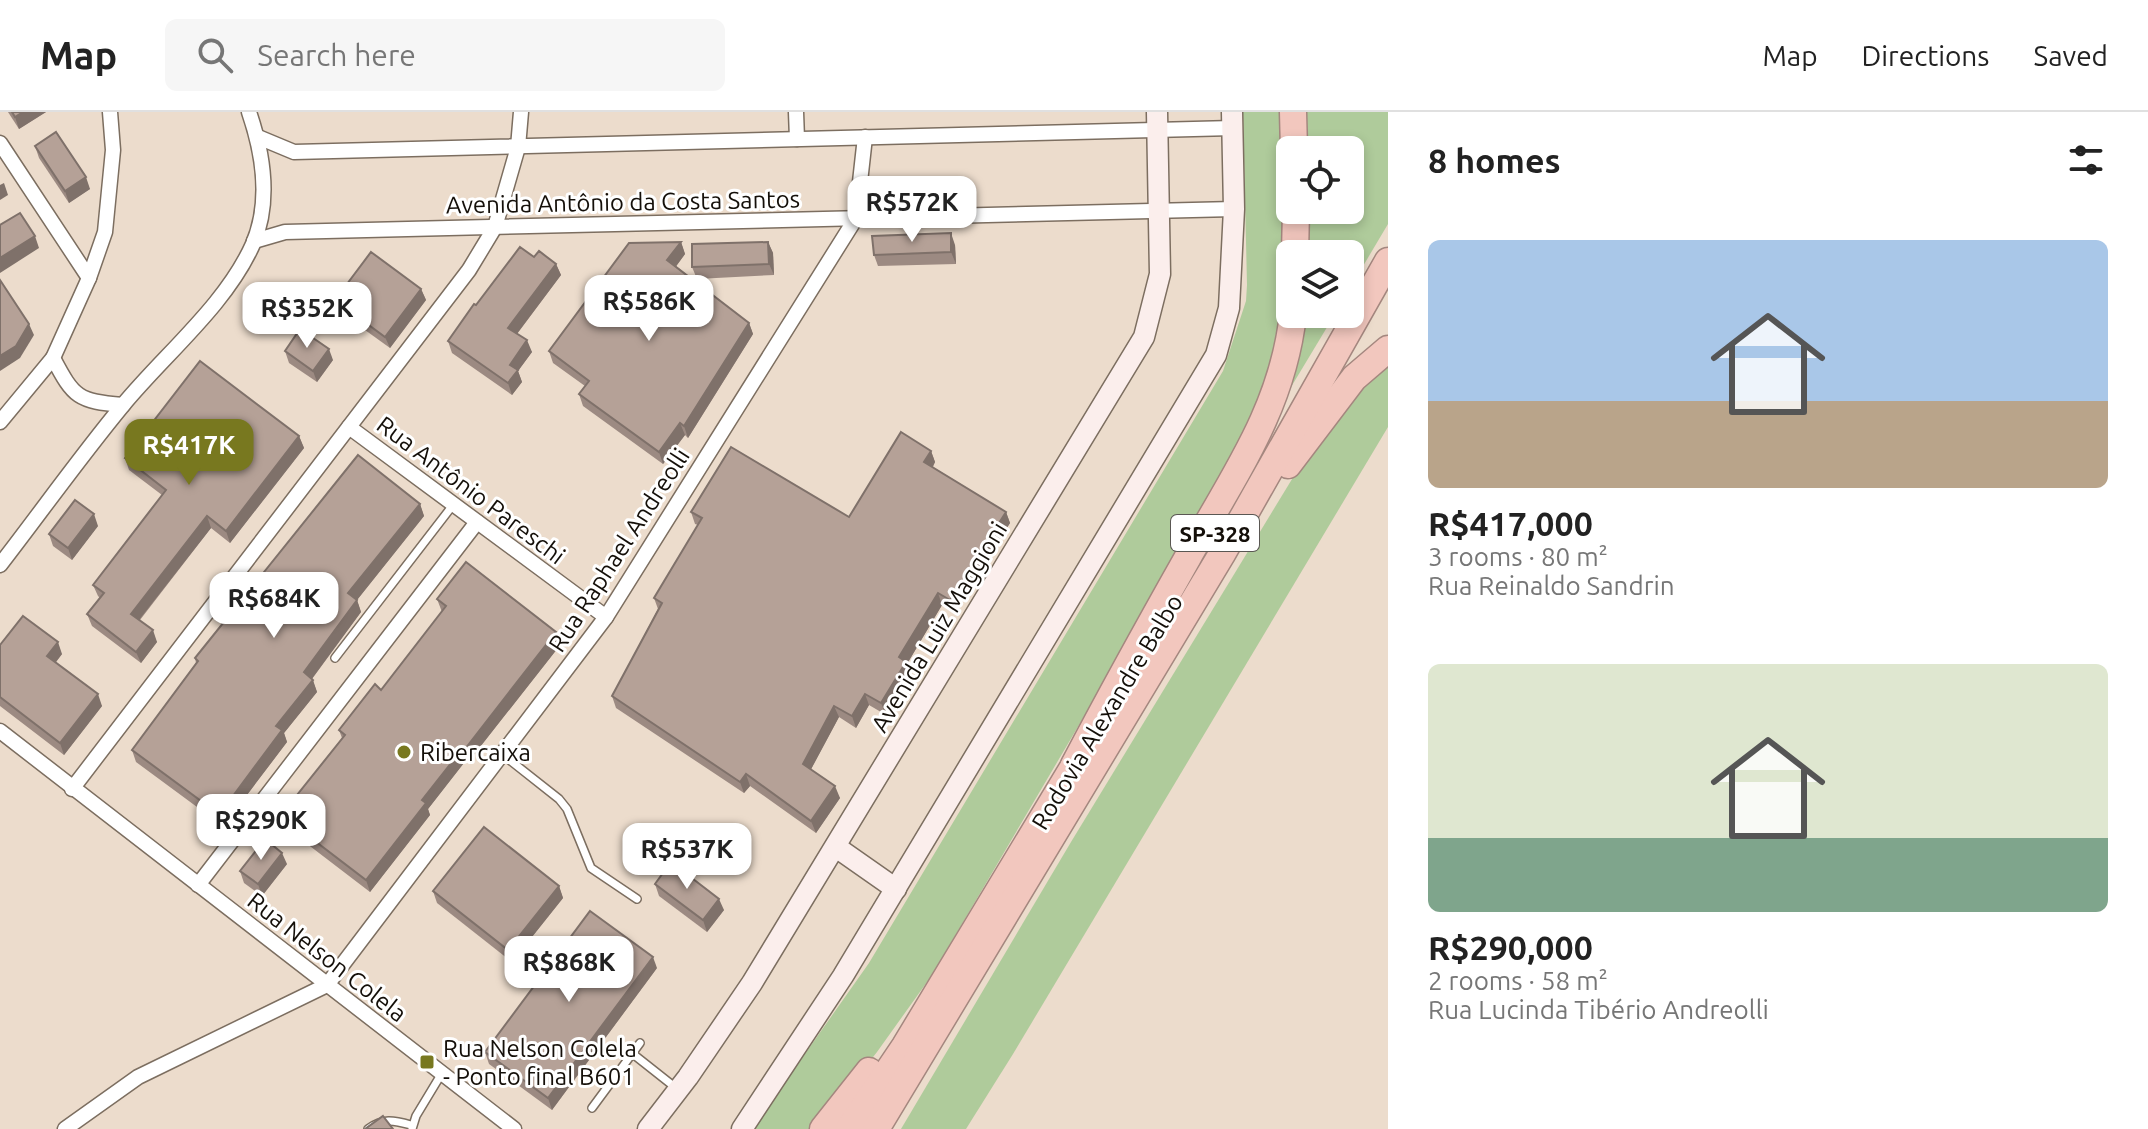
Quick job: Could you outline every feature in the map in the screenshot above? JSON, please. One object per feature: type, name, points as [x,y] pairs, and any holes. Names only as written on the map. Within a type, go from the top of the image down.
[{"type":"highway","points":[[1293,112],[1294,136]]},
{"type":"highway","name":"Rodovia Alexandre Balbo","points":[[876,1129],[1222,554],[1388,261]]},
{"type":"highway","name":"Rodovia Alexandre Balbo","points":[[849,1129],[905,1046],[1249,477],[1367,296]]},
{"type":"highway","points":[[1070,774],[1134,652],[1255,444],[1274,398],[1292,328]]},
{"type":"highway","points":[[1222,554],[1354,378],[1388,349]]},
{"type":"highway","points":[[823,1129],[994,900]]},
{"type":"highway","points":[[888,1129],[975,967]]},
{"type":"street","points":[[0,422],[53,358],[89,278],[105,232],[113,150],[110,112]]},
{"type":"street","points":[[0,565],[123,405],[232,282],[254,241],[264,190],[258,137],[249,112]]},
{"type":"street","points":[[72,789],[469,270],[495,227],[518,147],[521,112]]},
{"type":"street","points":[[796,112],[797,139]]},
{"type":"street","points":[[258,137],[294,152],[865,137],[1157,121],[1233,120],[1234,209],[1229,308],[1216,355],[843,976],[742,1129]]},
{"type":"street","name":"Avenida Luiz Maggioni","points":[[648,1129],[752,983],[1144,337],[1160,274],[1157,121]]},
{"type":"street","name":"Rua Raphael Andreolli","points":[[65,1129],[138,1077],[327,985],[606,617],[856,218],[865,137]]},
{"type":"street","points":[[0,143],[89,278]]},
{"type":"street","name":"Avenida Antônio da Costa Santos","points":[[254,241],[285,232],[1234,209]]},
{"type":"street","points":[[53,358],[67,385],[88,402],[123,405]]},
{"type":"street","name":"Rua Antônio Pareschi","points":[[349,427],[606,617]]},
{"type":"street","points":[[198,885],[477,522]]},
{"type":"street","name":"Rua Nelson Colela","points":[[0,731],[514,1129]]},
{"type":"street","points":[[836,847],[896,889]]},
{"type":"lane","points":[[335,658],[454,505]]},
{"type":"lane","points":[[502,754],[559,799],[567,809],[591,868],[637,899]]},
{"type":"lane","points":[[592,1108],[640,1043]]},
{"type":"lane","points":[[633,1054],[678,1089]]},
{"type":"lane","points":[[368,1129],[386,1120],[412,1127],[442,1073]]},
{"type":"green space","points":[[1243,112],[1287,112],[1287,136],[1276,136],[1276,224],[1289,224],[1289,240],[1276,240],[1276,328],[1284,328],[1272,384],[1136,628],[932,975],[816,1129],[752,1129],[869,963],[1223,371],[1246,301]]},
{"type":"green space","points":[[1299,112],[1388,112],[1388,224],[1364,264],[1364,240],[1302,240],[1302,224],[1364,224],[1364,136],[1300,136]]},
{"type":"green space","points":[[1296,328],[1327,328],[1279,407]]},
{"type":"green space","points":[[1388,357],[1388,427],[966,1129],[901,1129],[1314,443]]},
{"type":"building","points":[[56,132],[86,177],[65,191],[35,146]]},
{"type":"building","points":[[20,213],[35,236],[0,258],[0,225]]},
{"type":"building","points":[[951,233],[951,252],[874,255],[872,236]]},
{"type":"building","points":[[681,242],[667,260],[749,323],[684,426],[680,423],[659,452],[579,394],[589,381],[549,351],[629,243]]},
{"type":"building","points":[[768,242],[769,264],[692,267],[692,244]]},
{"type":"building","points":[[520,247],[534,257],[539,251],[556,264],[508,328],[527,340],[510,365],[518,370],[508,383],[448,341]]},
{"type":"building","points":[[371,252],[421,289],[385,337],[335,300]]},
{"type":"building","points":[[0,280],[29,324],[16,346],[0,356]]},
{"type":"building","points":[[300,329],[329,349],[313,371],[285,351]]},
{"type":"building","points":[[200,361],[299,436],[226,531],[207,516],[131,614],[153,630],[136,652],[87,614],[104,593],[93,585],[166,490],[125,458]]},
{"type":"building","points":[[901,432],[931,451],[924,462],[1006,512],[950,600],[938,593],[899,657],[906,662],[881,703],[865,694],[852,716],[834,706],[803,764],[835,786],[811,821],[746,774],[740,782],[612,696],[662,603],[654,598],[702,518],[691,512],[731,447],[849,517]]},
{"type":"building","points":[[358,455],[420,504],[348,593],[357,600],[304,672],[313,680],[276,726],[282,730],[227,804],[220,799],[212,809],[132,750],[198,661],[195,658]]},
{"type":"building","points":[[75,500],[94,514],[68,548],[49,534]]},
{"type":"building","points":[[466,562],[556,632],[422,800],[426,803],[366,880],[281,815],[345,735],[339,730],[375,684],[381,690],[446,606],[437,599]]},
{"type":"building","points":[[23,616],[58,642],[47,656],[98,694],[60,743],[0,697],[0,645]]},
{"type":"building","points":[[484,827],[559,886],[508,950],[433,891]]},
{"type":"building","points":[[265,839],[282,853],[258,884],[240,871]]},
{"type":"building","points":[[671,862],[719,899],[703,920],[655,884]]},
{"type":"building","points":[[590,911],[653,957],[548,1098],[485,1052]]},
{"type":"building","points":[[383,1116],[393,1129],[365,1129]]},
{"type":"place","name":"Ribercaixa","points":[[404,752]]},
{"type":"place","name":"Rua Nelson Colela - Ponto final B601","points":[[427,1062]]}]
